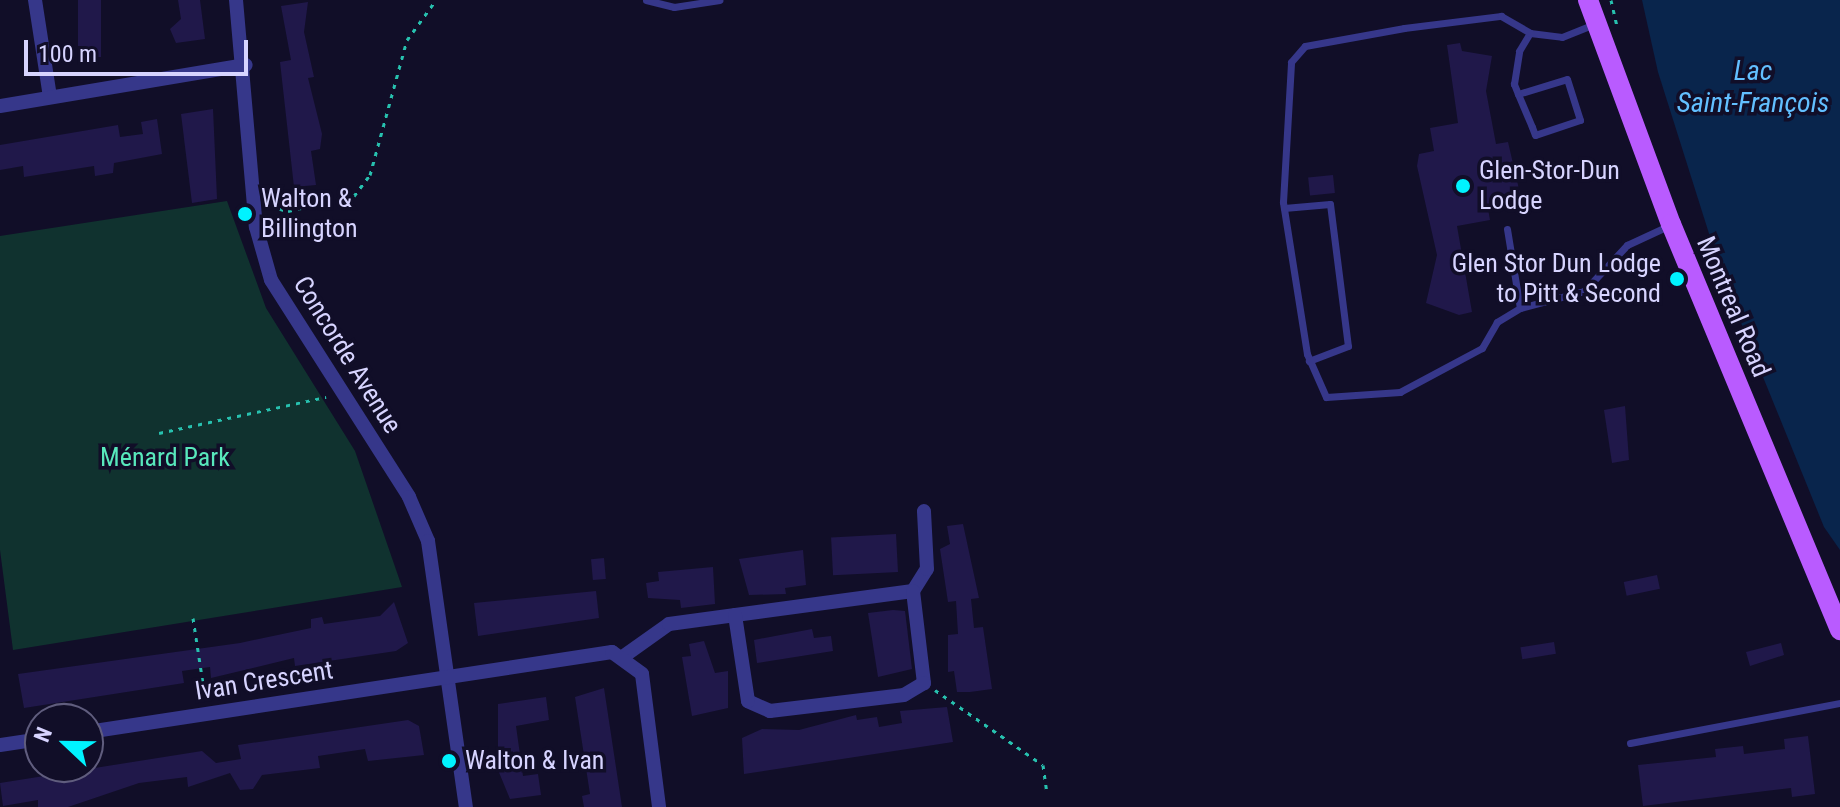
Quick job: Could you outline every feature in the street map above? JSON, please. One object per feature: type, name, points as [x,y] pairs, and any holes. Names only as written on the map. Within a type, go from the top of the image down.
[{"type":"main road","name":"Montreal Road","points":[[1588,0],[1594,24],[1671,224],[1840,630]]},
{"type":"street","points":[[35,0],[50,97]]},
{"type":"street","name":"Concorde Avenue","points":[[236,0],[246,65],[256,227],[271,280],[422,526],[466,807]]},
{"type":"street","points":[[0,106],[246,65]]},
{"type":"street","points":[[735,615],[748,701],[770,711],[904,695],[924,683],[913,591],[927,569],[924,511]]},
{"type":"street","points":[[659,807],[642,674],[624,656],[669,624],[913,591]]},
{"type":"street","name":"Ivan Crescent","points":[[104,730],[601,653],[624,656]]},
{"type":"street","points":[[0,745],[24,741]]},
{"type":"lane","points":[[646,0],[674,7],[719,0]]},
{"type":"lane","points":[[1594,24],[1562,37],[1530,33],[1501,16],[1305,46],[1291,62],[1284,208],[1309,361],[1326,397],[1400,392],[1482,348],[1497,322],[1520,308],[1584,291],[1627,245],[1671,224]]},
{"type":"lane","points":[[1518,94],[1567,79],[1580,120],[1535,135],[1518,94],[1519,51],[1530,33]]},
{"type":"lane","points":[[1284,208],[1330,204],[1348,346],[1309,361]]},
{"type":"lane","points":[[1507,229],[1520,308]]},
{"type":"lane","points":[[1630,743],[1840,703]]},
{"type":"path","points":[[270,206],[288,211],[354,196],[370,175],[407,40],[436,0]]},
{"type":"path","points":[[1611,0],[1618,28]]},
{"type":"path","points":[[159,433],[326,397]]},
{"type":"path","points":[[193,618],[205,696]]},
{"type":"path","points":[[924,683],[1043,765],[1047,794]]},
{"type":"green space","name":"Ménard Park","points":[[227,201],[266,308],[355,451],[402,587],[13,650],[0,550],[0,236]]},
{"type":"water","name":"Lac Saint-François","points":[[1642,0],[1840,0],[1840,550],[1824,527],[1724,281],[1658,72]]},
{"type":"building","points":[[78,0],[101,0],[101,57],[78,57]]},
{"type":"building","points":[[178,0],[200,0],[205,39],[176,43],[170,29],[181,19]]},
{"type":"building","points":[[308,2],[304,32],[314,77],[308,78],[322,134],[320,149],[311,151],[316,185],[294,187],[280,62],[291,60],[281,6]]},
{"type":"building","name":"Glen-Stor-Dun Lodge","points":[[1460,43],[1462,51],[1492,56],[1486,91],[1496,144],[1508,142],[1522,202],[1488,209],[1490,220],[1457,226],[1472,312],[1459,315],[1426,303],[1437,255],[1417,166],[1419,154],[1434,151],[1430,128],[1458,123],[1447,45]]},
{"type":"building","points":[[213,109],[217,199],[192,203],[181,114]]},
{"type":"building","points":[[157,119],[162,154],[114,163],[113,173],[95,176],[94,166],[24,177],[23,166],[0,170],[0,145],[118,125],[120,137],[143,134],[141,122]]},
{"type":"building","points":[[1333,175],[1335,193],[1310,196],[1308,178]]},
{"type":"building","points":[[1625,406],[1629,460],[1612,463],[1604,410]]},
{"type":"building","points":[[963,524],[979,598],[971,599],[974,628],[983,627],[992,689],[970,692],[957,692],[954,671],[948,672],[948,635],[958,634],[956,601],[948,602],[940,549],[950,544],[947,526]]},
{"type":"building","points":[[896,534],[898,572],[833,575],[831,537]]},
{"type":"building","points":[[803,550],[806,585],[785,588],[786,594],[749,595],[739,559]]},
{"type":"building","points":[[604,558],[606,579],[593,580],[591,559]]},
{"type":"building","points":[[713,567],[715,604],[681,608],[680,600],[648,598],[646,583],[659,581],[658,572]]},
{"type":"building","points":[[1657,575],[1660,589],[1627,596],[1624,582]]},
{"type":"building","points":[[596,591],[599,618],[478,636],[474,603]]},
{"type":"building","points":[[394,602],[408,643],[396,651],[295,666],[294,658],[211,678],[210,667],[182,671],[184,683],[56,703],[24,703],[24,708],[18,674],[240,643],[311,628],[311,619],[322,617],[324,624],[380,616]]},
{"type":"building","points":[[905,611],[912,669],[878,677],[868,613]]},
{"type":"building","points":[[812,629],[814,638],[831,636],[833,651],[757,663],[754,640]]},
{"type":"building","points":[[704,641],[715,673],[728,671],[728,708],[692,716],[682,657],[691,656],[689,644]]},
{"type":"building","points":[[1554,642],[1556,654],[1522,659],[1520,647]]},
{"type":"building","points":[[1781,643],[1784,655],[1750,666],[1746,652]]},
{"type":"building","points":[[604,688],[622,807],[584,807],[582,796],[590,794],[575,697]]},
{"type":"building","points":[[546,697],[549,720],[516,726],[523,776],[538,774],[541,795],[510,799],[498,770],[498,704]]},
{"type":"building","points":[[947,707],[953,742],[744,774],[742,738],[762,729],[799,730],[856,715],[857,720],[877,717],[879,727],[902,723],[900,711]]},
{"type":"building","points":[[408,720],[419,726],[424,755],[368,761],[365,749],[318,756],[320,768],[262,775],[253,789],[240,790],[230,773],[188,787],[187,777],[139,783],[68,807],[38,807],[38,800],[3,806],[0,783],[24,779],[24,783],[104,783],[104,767],[202,751],[216,763],[241,759],[238,745]]},
{"type":"building","points":[[1808,736],[1815,794],[1792,797],[1791,788],[1643,806],[1638,765],[1716,757],[1715,749],[1743,746],[1744,754],[1785,749],[1784,739]]},
{"type":"place","name":"Glen-Stor-Dun Lodge","points":[[1463,186]]},
{"type":"place","name":"Walton & Billington","points":[[245,214]]},
{"type":"place","name":"Glen Stor Dun Lodge to Pitt & Second","points":[[1677,279]]},
{"type":"place","name":"Walton & Ivan","points":[[449,761]]}]
